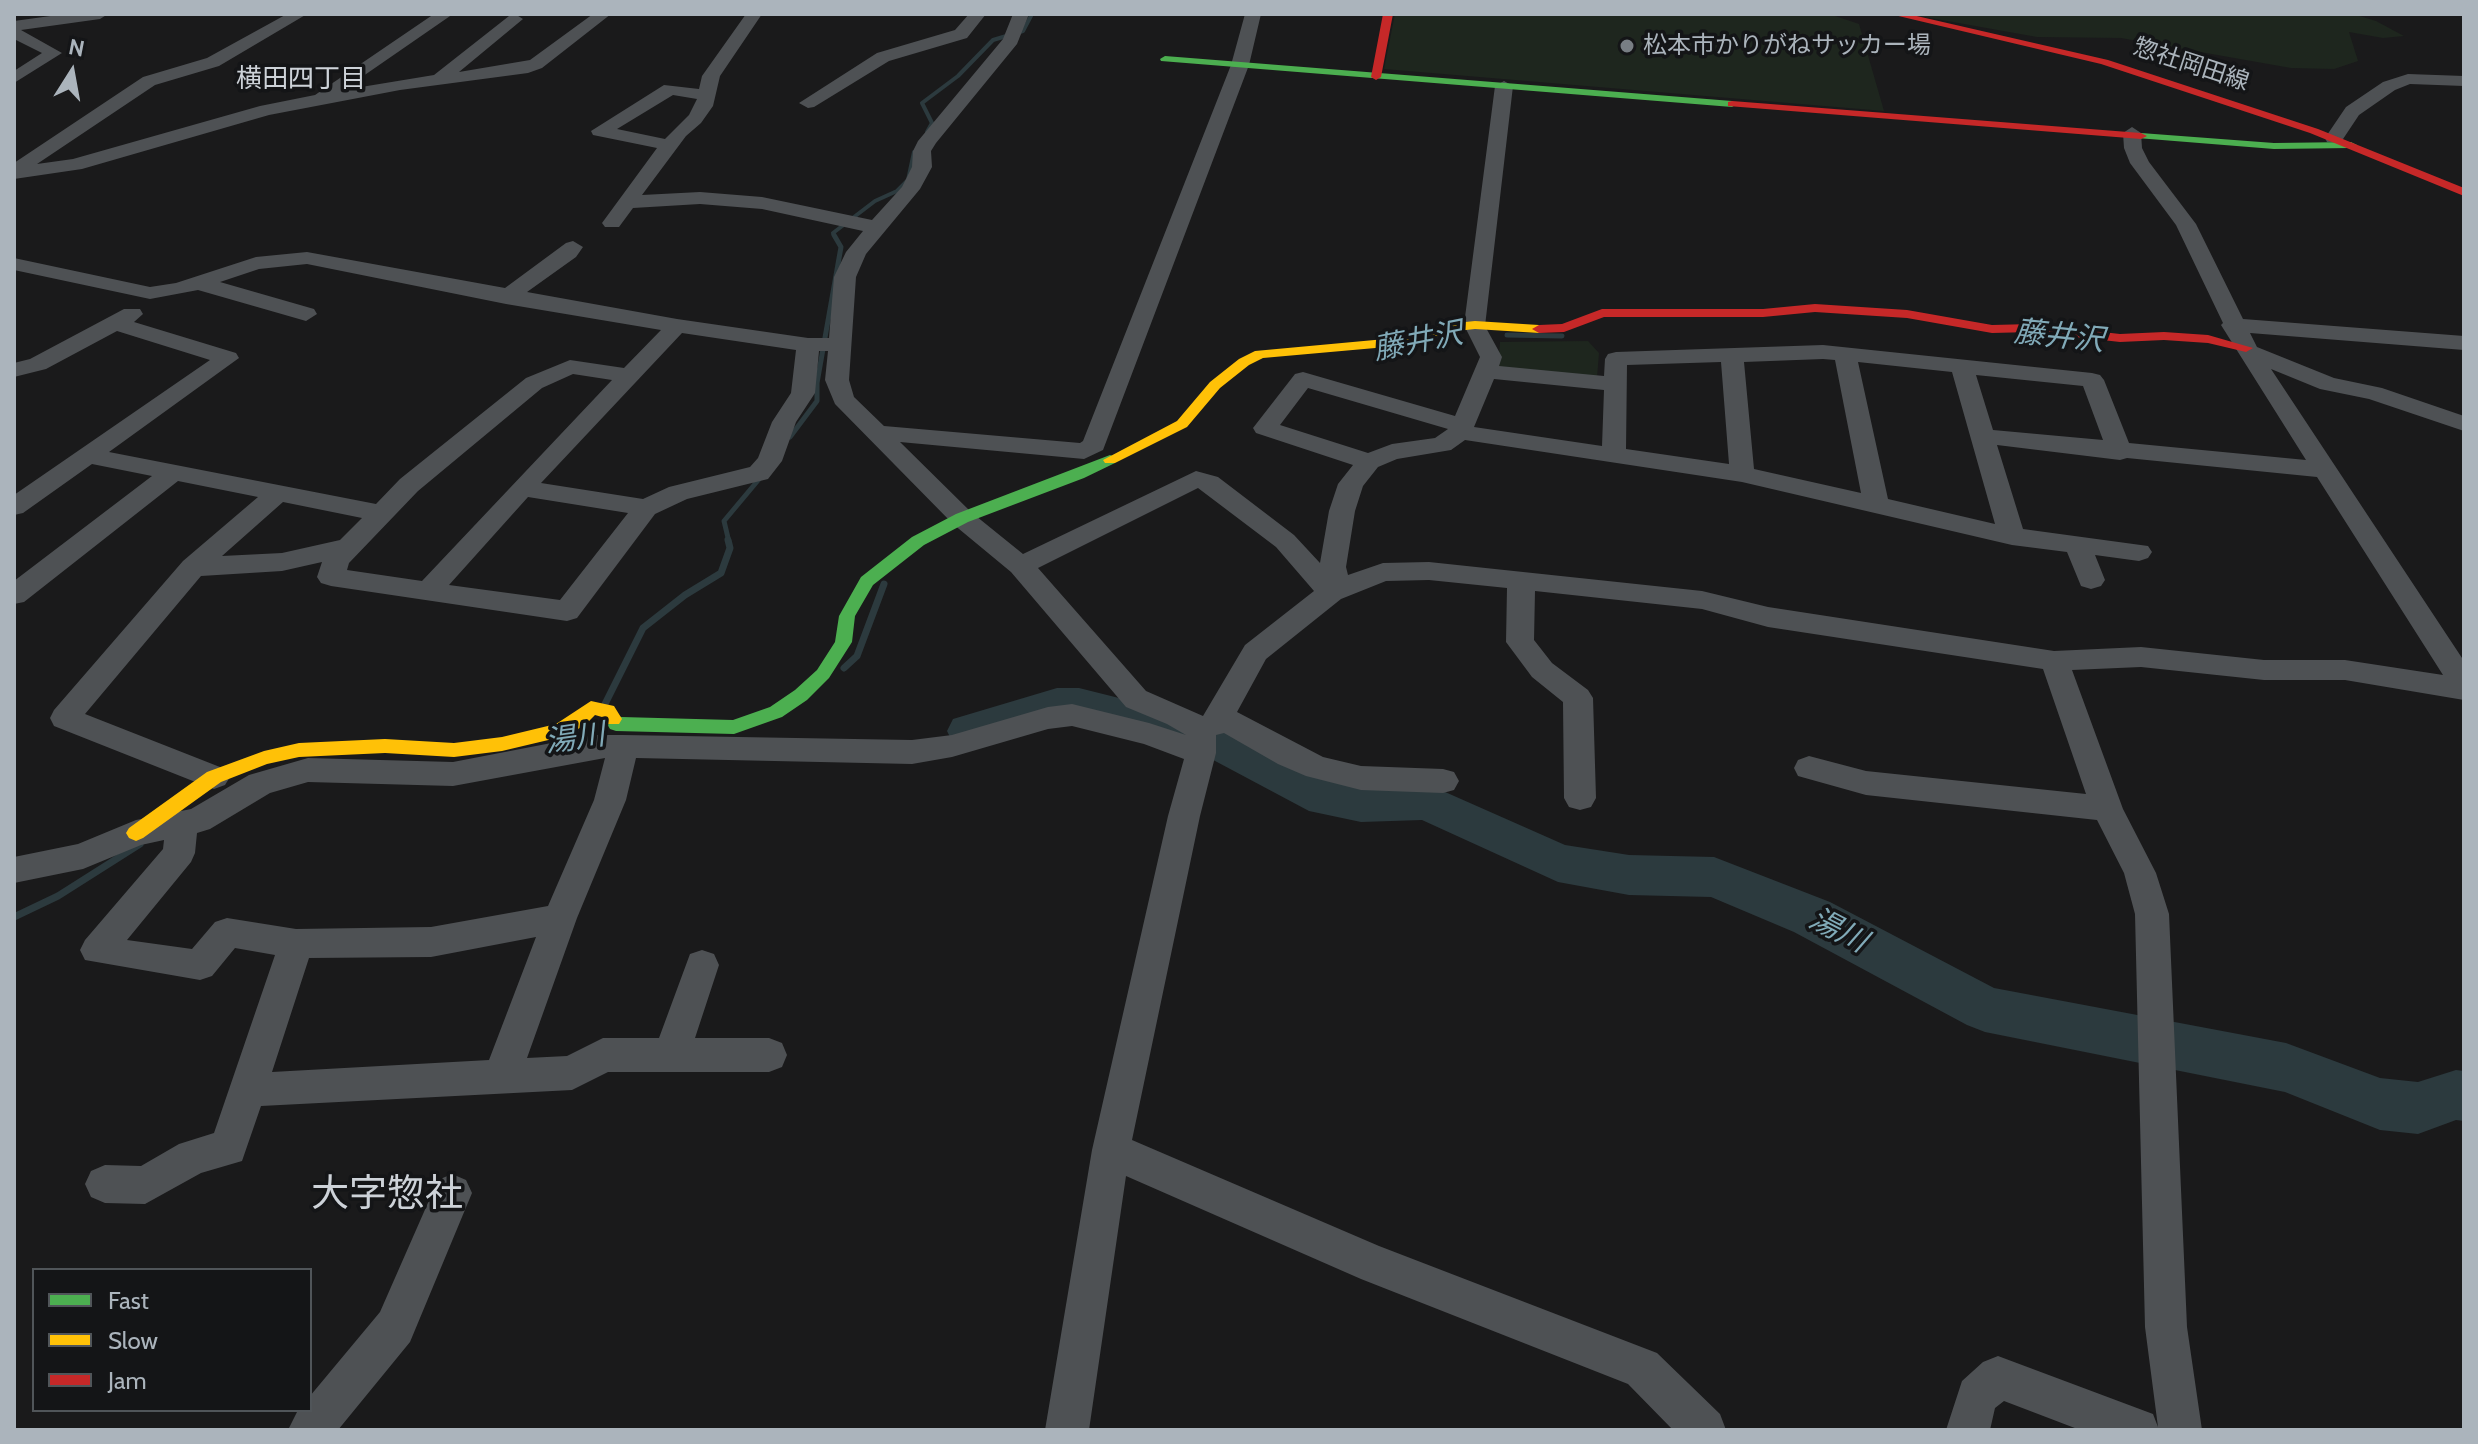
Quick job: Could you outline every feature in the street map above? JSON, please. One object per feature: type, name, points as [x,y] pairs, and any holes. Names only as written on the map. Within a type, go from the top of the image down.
[{"type":"street","points":[[14,26],[100,14]]},
{"type":"street","points":[[14,172],[149,81],[213,62],[299,14]]},
{"type":"street","points":[[320,100],[381,54],[445,14]]},
{"type":"street","points":[[14,172],[75,165],[266,110],[522,69],[536,64],[603,14]]},
{"type":"street","points":[[612,223],[669,145],[695,119],[711,76],[754,14]]},
{"type":"street","points":[[808,103],[883,57],[961,34],[978,14]]},
{"type":"street","points":[[881,433],[1084,451],[1094,445],[1240,65],[1253,14]]},
{"type":"street","points":[[1376,77],[1388,14]]},
{"type":"street","name":"惣社岡田線","points":[[1895,14],[2089,57],[2343,142],[2464,192]]},
{"type":"street","points":[[1016,15],[1011,40],[927,141],[922,151],[922,167],[910,189],[856,252],[845,277],[839,344],[837,380],[843,399],[881,433],[962,518],[1021,566],[1136,699],[1208,733],[1289,756],[1317,768],[1361,778],[1443,781]]},
{"type":"street","points":[[439,80],[515,19]]},
{"type":"street","points":[[14,33],[54,53],[14,78]]},
{"type":"street","points":[[1165,59],[2274,146],[2343,142],[2352,111],[2389,86],[2408,79],[2464,81]]},
{"type":"street","points":[[1334,590],[1333,567],[1342,511],[1351,484],[1369,462],[1392,452],[1442,445],[1461,429],[1491,357],[1478,331],[1504,86]]},
{"type":"street","points":[[669,145],[600,131],[670,89],[706,96]]},
{"type":"street","points":[[2132,133],[2133,148],[2140,163],[2186,224],[2232,325],[2328,470],[2464,687]]},
{"type":"street","points":[[629,202],[700,198],[762,203],[875,227]]},
{"type":"street","points":[[506,297],[569,253],[573,247]]},
{"type":"street","points":[[14,370],[38,364],[168,292],[256,263],[307,258],[677,326],[808,345],[839,344]]},
{"type":"street","points":[[14,264],[134,292],[168,292]]},
{"type":"street","points":[[199,283],[306,314]]},
{"type":"street","points":[[14,870],[83,856],[136,833],[214,777],[264,758],[299,750],[385,746],[454,750],[502,744],[561,730],[578,721],[591,708],[608,711],[616,724],[734,727],[776,712],[801,695],[823,674],[843,642],[847,616],[867,581],[918,541],[962,518],[1079,475],[1182,424],[1215,385],[1244,362],[1260,354],[1409,341],[1446,328],[1478,331],[1564,328],[1602,313],[1763,313],[1815,308],[1907,314],[1992,329],[2032,328],[2120,338],[2164,336],[2208,339],[2247,350],[2328,384],[2374,393],[2464,424]]},
{"type":"street","points":[[14,507],[228,358],[114,323]]},
{"type":"street","points":[[2232,325],[2464,343]]},
{"type":"street","points":[[428,591],[677,326]]},
{"type":"street","points":[[628,376],[570,367],[534,383],[409,485],[336,560],[331,577],[567,611],[646,508],[678,493],[759,473],[770,461],[784,422],[803,393],[808,345]]},
{"type":"street","points":[[1614,457],[1616,359],[1823,352],[2092,380],[2120,452]]},
{"type":"street","points":[[1732,355],[1742,474]]},
{"type":"street","points":[[1845,355],[1876,503]]},
{"type":"street","points":[[1962,367],[2012,536]]},
{"type":"street","points":[[1484,371],[1616,384]]},
{"type":"street","points":[[1369,462],[1265,428],[1303,379],[1461,429],[1614,457],[1742,474],[2012,536],[2139,552]]},
{"type":"street","points":[[1983,436],[2120,452],[2328,470]]},
{"type":"street","points":[[85,455],[381,513]]},
{"type":"street","points":[[14,595],[173,472]]},
{"type":"street","points":[[1021,566],[1196,479],[1209,483],[1285,541],[1334,590]]},
{"type":"street","points":[[522,488],[646,508]]},
{"type":"street","points":[[214,777],[65,718],[193,567],[278,493]]},
{"type":"street","points":[[2078,545],[2091,580]]},
{"type":"street","points":[[193,567],[282,562],[348,547]]},
{"type":"street","points":[[1067,1430],[1111,1150],[1184,816],[1208,733],[1255,652],[1334,590],[1383,572],[1429,571],[1702,600],[1768,617],[2054,661],[2141,657],[2264,670],[2345,670],[2464,687]]},
{"type":"street","points":[[1521,582],[1520,642],[1542,670],[1578,698],[1580,798]]},
{"type":"street","points":[[2054,661],[2107,809],[2140,873],[2152,914],[2166,1327],[2180,1430]]},
{"type":"street","points":[[136,833],[199,820],[260,784],[308,770],[453,774],[593,747],[623,746],[912,752],[952,746],[1048,718],[1072,715],[1149,734],[1208,733]]},
{"type":"street","points":[[502,1076],[560,918],[610,800],[623,746]]},
{"type":"street","points":[[1809,768],[1866,783],[2107,809]]},
{"type":"street","points":[[182,824],[179,853],[97,950],[200,965],[227,932],[296,944],[431,942],[560,918]]},
{"type":"street","points":[[105,1184],[145,1185],[193,1157],[228,1148],[296,944]]},
{"type":"street","points":[[671,1055],[702,965]]},
{"type":"street","points":[[247,1090],[572,1073],[603,1055],[769,1055]]},
{"type":"street","points":[[1111,1150],[1375,1265],[1642,1368],[1704,1430]]},
{"type":"street","points":[[310,1430],[395,1327],[452,1193]]},
{"type":"street","points":[[1968,1430],[1977,1396],[1998,1377],[2137,1430]]},
{"type":"shaded area","name":"松本市かりがねサッカー場","points":[[1395,14],[1829,14],[1859,24],[1884,111],[1384,69]]},
{"type":"shaded area","points":[[1908,14],[2353,14],[2376,21],[2404,36],[2383,38],[2349,32],[2358,61],[2334,69],[2291,68],[2121,38],[2037,37]]},
{"type":"shaded area","points":[[1588,341],[1599,353],[1597,378],[1498,367],[1500,342]]},
{"type":"waterway","points":[[927,132],[932,123],[922,103],[958,76],[993,40],[1023,31],[1032,14]]},
{"type":"waterway","points":[[834,235],[875,201],[897,191],[908,180],[914,152]]},
{"type":"waterway","points":[[790,437],[817,401],[817,383],[841,247],[834,235]]},
{"type":"waterway","name":"藤井沢","points":[[1507,335],[1562,336]]},
{"type":"waterway","points":[[729,542],[724,521],[760,478]]},
{"type":"waterway","points":[[605,704],[643,628],[685,595],[721,573],[730,548],[728,540]]},
{"type":"waterway","name":"藤井沢","points":[[844,668],[857,656],[884,584]]},
{"type":"waterway","name":"湯川","points":[[969,731],[1057,704],[1079,704],[1171,727]]},
{"type":"waterway","name":"湯川","points":[[1218,742],[1325,798],[1361,804],[1427,802],[1558,863],[1629,875],[1714,877],[1812,917],[1985,1009],[2286,1068],[2380,1104],[2418,1108],[2456,1095],[2464,1096]]},
{"type":"waterway","name":"湯川","points":[[14,917],[58,896],[140,844]]},
{"type":"traffic: fast","points":[[1165,59],[1732,104]]},
{"type":"traffic: fast","points":[[2141,136],[2274,146],[2351,145]]},
{"type":"traffic: fast","points":[[613,719],[616,724],[734,727],[776,712],[801,695],[823,674],[843,642],[847,616],[867,581],[918,541],[962,518],[1079,475],[1110,460]]},
{"type":"traffic: slow","points":[[1110,460],[1182,424],[1215,385],[1244,362],[1260,354],[1409,341],[1446,328],[1475,325],[1539,329]]},
{"type":"traffic: slow","points":[[136,833],[214,777],[264,758],[299,750],[385,746],[454,750],[502,744],[561,730],[578,721],[591,708],[608,711],[613,719]]},
{"type":"traffic: jam","points":[[1376,77],[1388,14]]},
{"type":"traffic: jam","points":[[1895,14],[2104,62],[2314,131],[2464,192]]},
{"type":"traffic: jam","points":[[1732,104],[2141,136]]},
{"type":"traffic: jam","points":[[1539,329],[1564,328],[1602,313],[1763,313],[1815,308],[1907,314],[1992,329],[2032,328],[2120,338],[2164,336],[2208,339],[2246,348]]},
{"type":"place","name":"松本市かりがねサッカー場","points":[[1627,46]]},
{"type":"district","name":"横田四丁目","points":[[301,79]]},
{"type":"district","name":"大字惣社","points":[[387,1195]]}]
